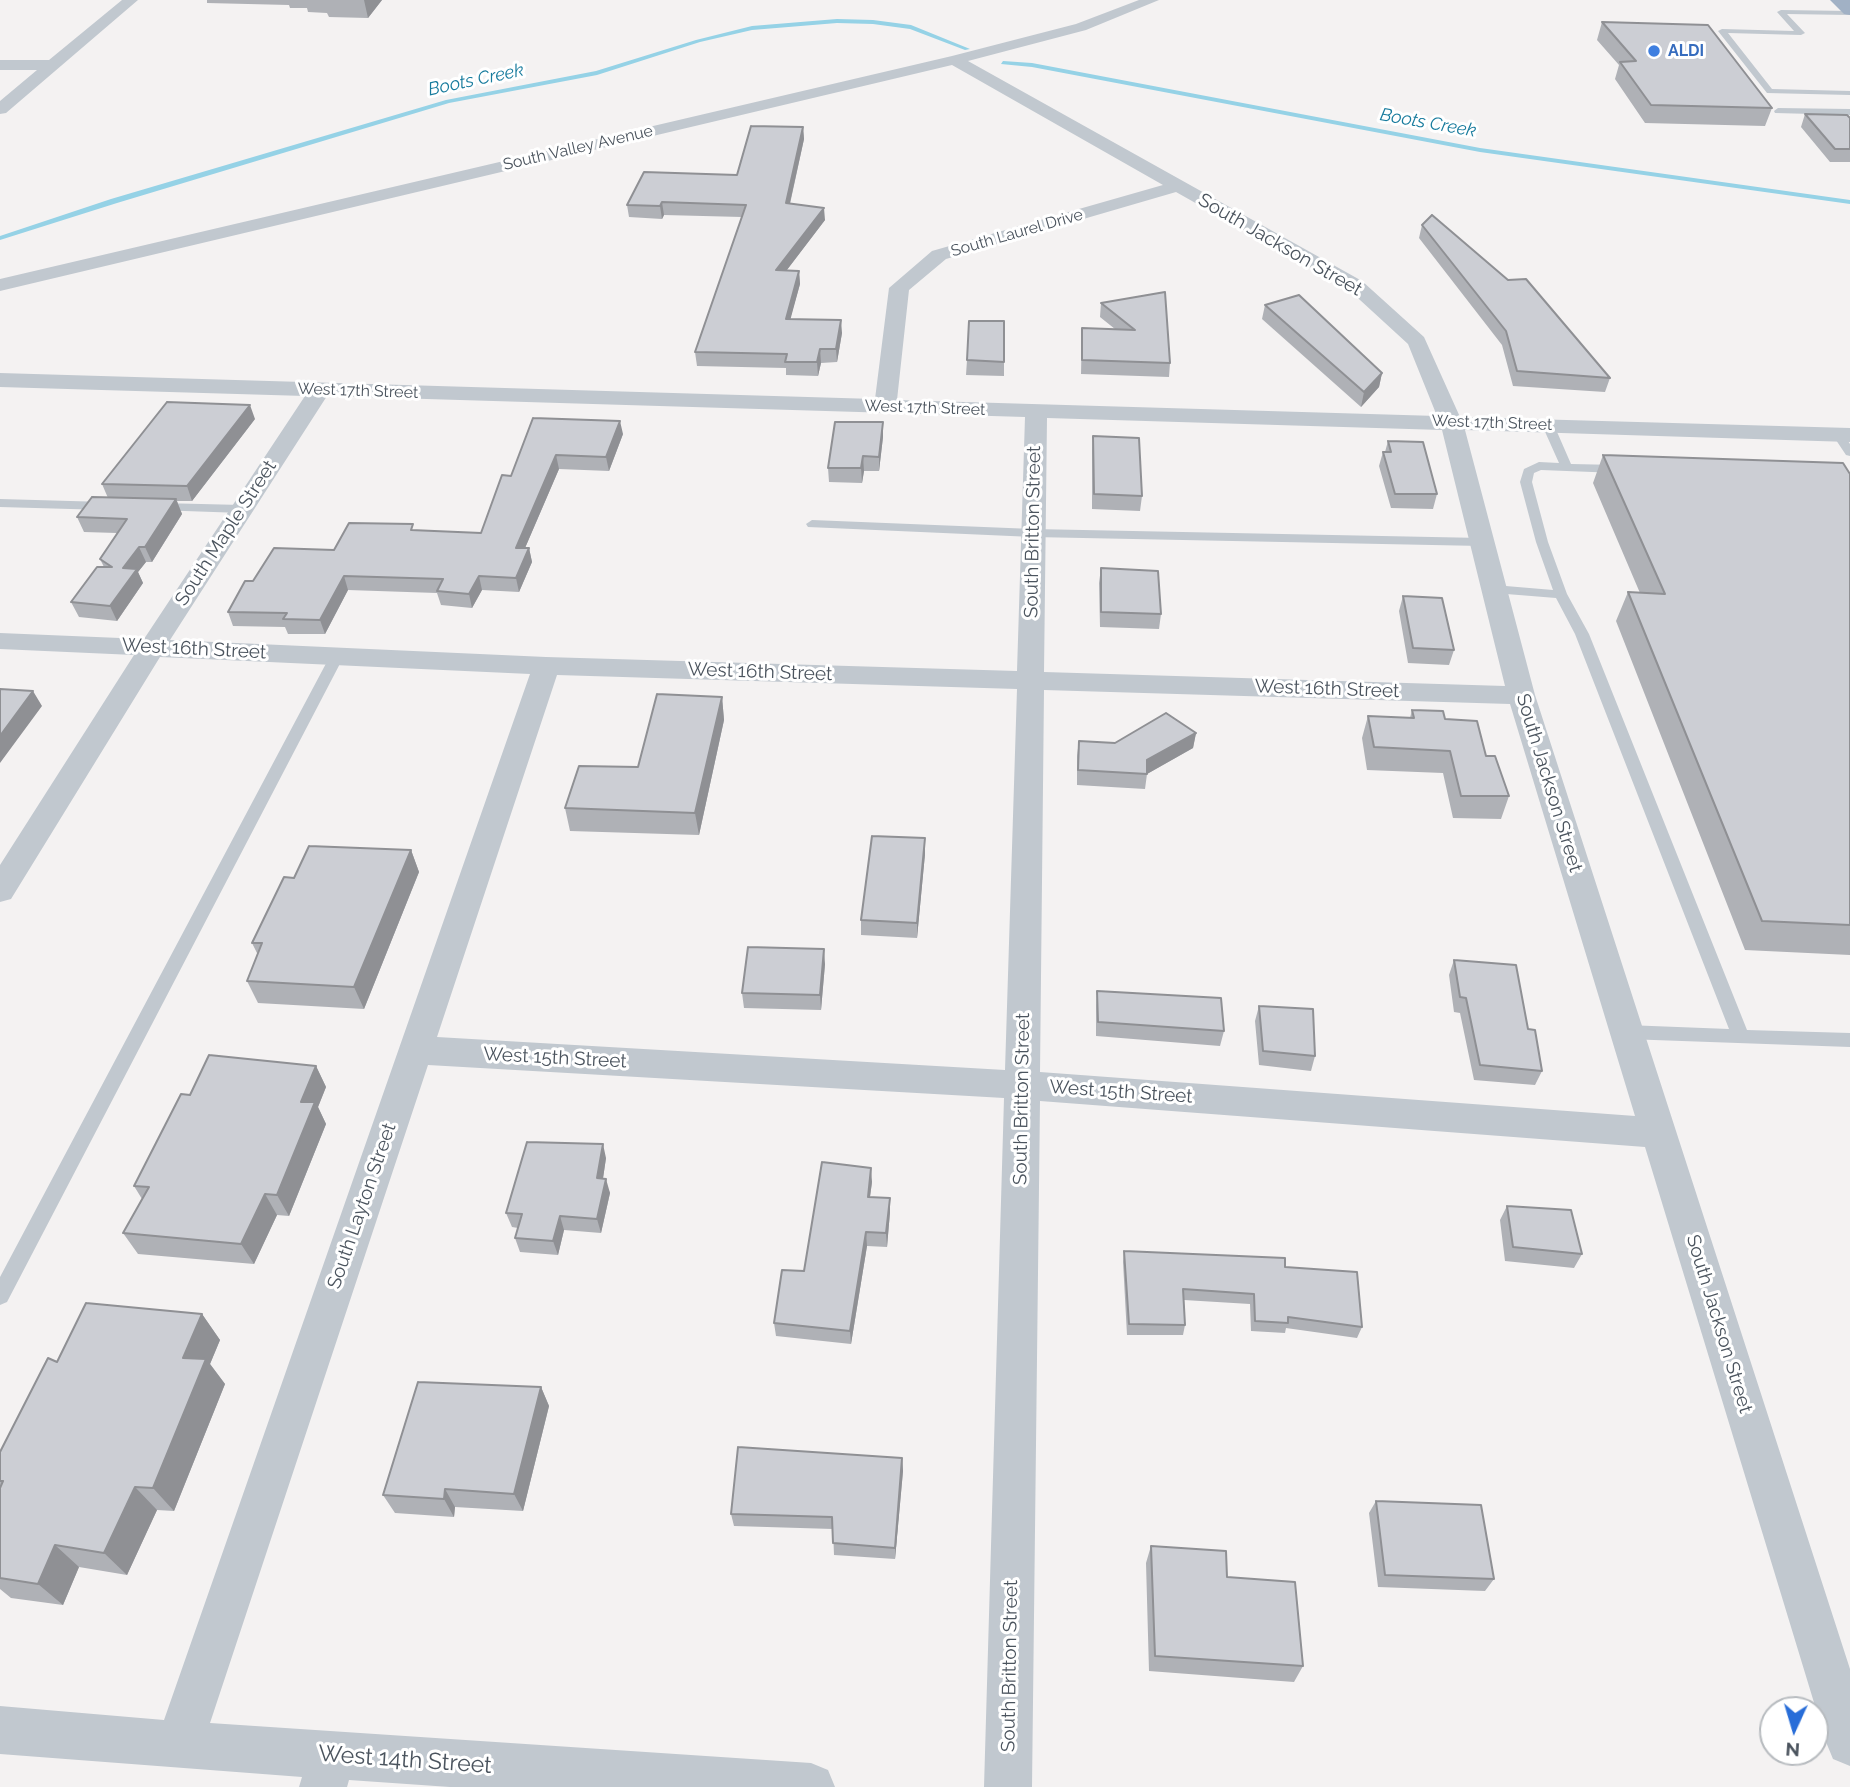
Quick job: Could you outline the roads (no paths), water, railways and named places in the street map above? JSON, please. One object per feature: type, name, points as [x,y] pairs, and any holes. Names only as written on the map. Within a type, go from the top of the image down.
[{"type":"highway","points":[[1839,0],[1850,12]]},
{"type":"street","points":[[0,109],[131,0]]},
{"type":"street","name":"South Valley Avenue","points":[[0,285],[954,60],[1081,27],[1152,0]]},
{"type":"street","name":"South Jackson Street","points":[[954,60],[1355,285],[1417,341],[1451,422],[1521,695],[1850,1742]]},
{"type":"street","points":[[0,65],[54,65]]},
{"type":"street","name":"South Laurel Drive","points":[[885,407],[899,288],[939,256],[1178,186]]},
{"type":"street","name":"West 17th Street","points":[[0,380],[1548,425],[1846,441]]},
{"type":"street","name":"South Maple Street","points":[[0,891],[153,646],[320,390]]},
{"type":"street","name":"South Britton Street","points":[[1007,1787],[1036,411]]},
{"type":"street","name":"West 16th Street","points":[[0,641],[546,666],[1521,695]]},
{"type":"street","name":"South Layton Street","points":[[179,1745],[546,666]]},
{"type":"street","name":"West 15th Street","points":[[415,1050],[1022,1085],[1658,1133]]},
{"type":"street","name":"West 14th Street","points":[[0,1730],[179,1745],[328,1771],[811,1787]]},
{"type":"lane","points":[[1850,12],[1781,12],[1801,33],[1722,32],[1770,91],[1850,93]]},
{"type":"lane","points":[[1778,111],[1850,112]]},
{"type":"lane","points":[[1548,425],[1567,467]]},
{"type":"lane","points":[[1635,469],[1539,466],[1528,471],[1526,482],[1542,542],[1562,594],[1587,647],[1741,1037]]},
{"type":"lane","points":[[0,503],[125,506]]},
{"type":"lane","points":[[151,507],[242,509]]},
{"type":"lane","points":[[812,524],[1033,533],[1482,542]]},
{"type":"lane","points":[[1494,589],[1562,594]]},
{"type":"lane","points":[[0,1296],[337,656]]},
{"type":"lane","points":[[1626,1032],[1850,1040]]},
{"type":"waterway","name":"Boots Creek","points":[[0,238],[448,101],[597,73],[698,41],[752,28],[837,21],[873,22],[911,27],[967,49]]},
{"type":"waterway","name":"Boots Creek","points":[[1003,63],[1032,65],[1480,150],[1850,202]]},
{"type":"place","name":"ALDI","points":[[1654,51]]}]
